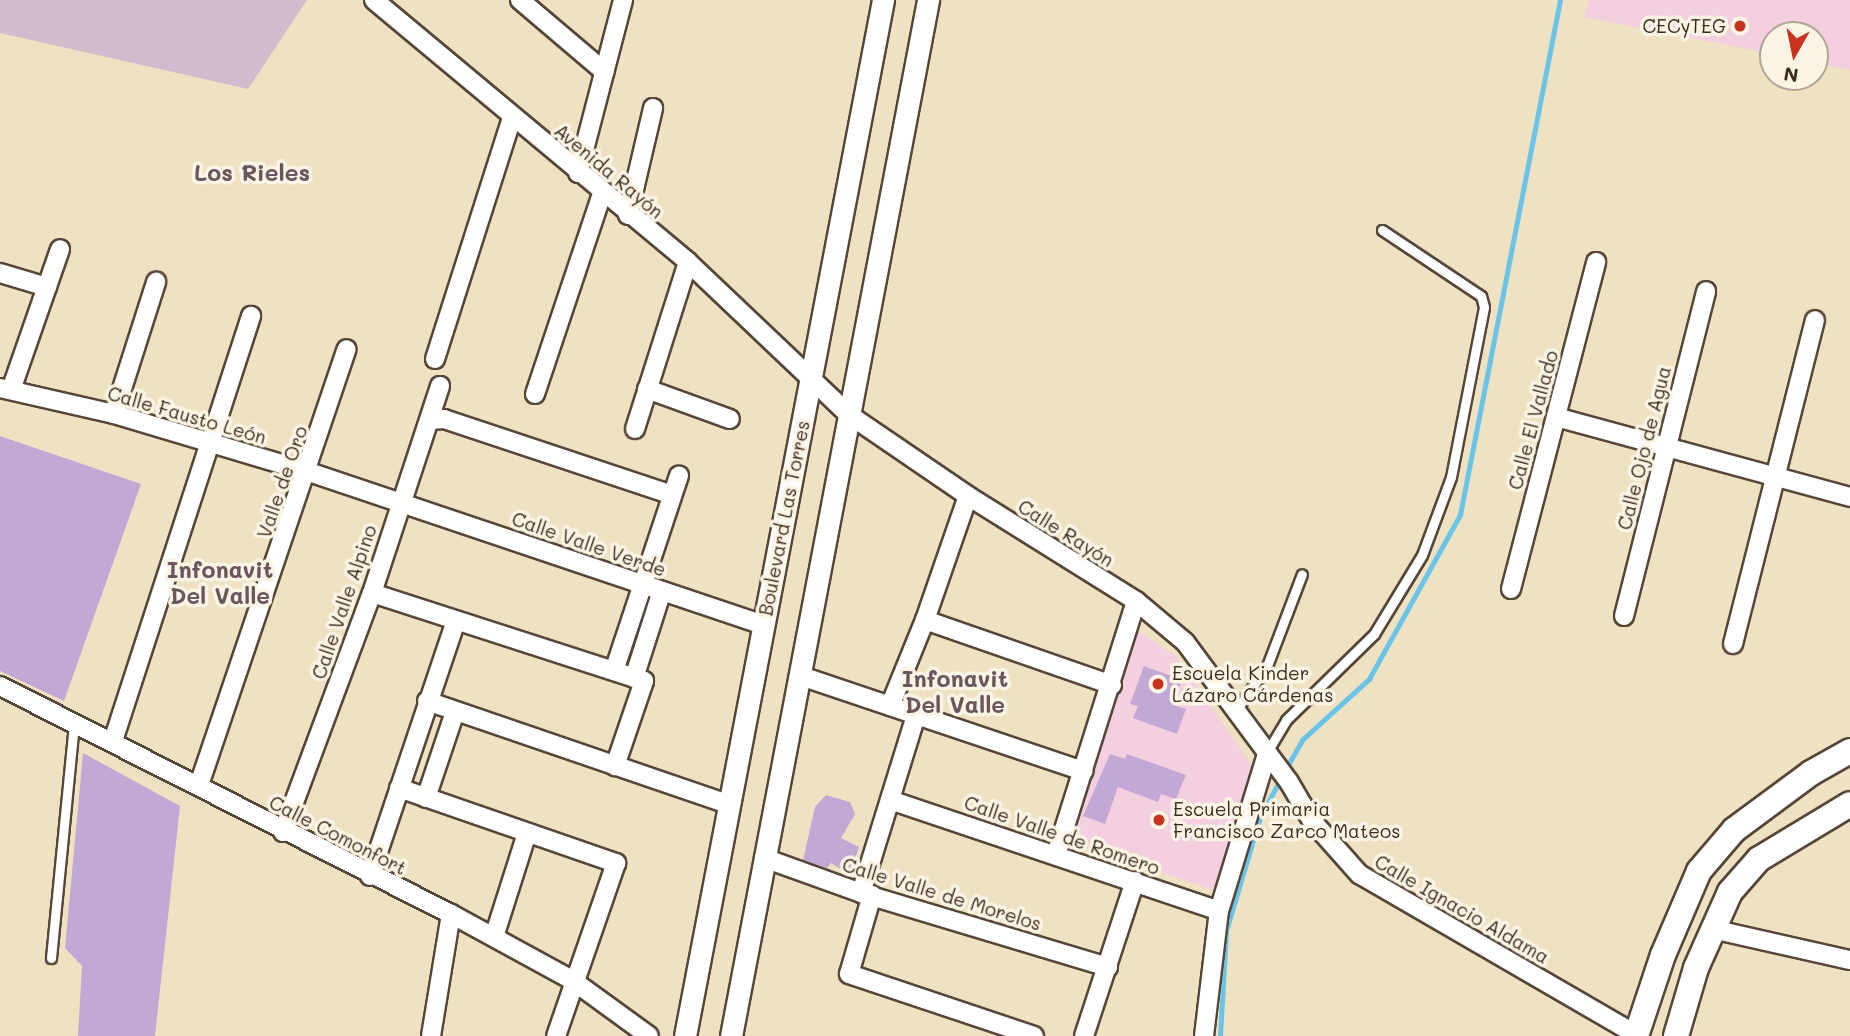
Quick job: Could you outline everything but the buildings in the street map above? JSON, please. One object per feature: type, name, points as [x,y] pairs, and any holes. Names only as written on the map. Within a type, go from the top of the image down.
[{"type":"main road","points":[[1637,1036],[1663,955],[1699,872],[1734,830],[1811,773],[1850,751]]},
{"type":"main road","points":[[1676,1036],[1712,929],[1730,892],[1759,859],[1850,804]]},
{"type":"street","name":"Avenida Rayón","points":[[374,0],[602,194],[688,262],[811,380]]},
{"type":"street","points":[[520,0],[605,72]]},
{"type":"street","points":[[578,173],[623,0]]},
{"type":"street","name":"Boulevard Las Torres","points":[[685,1036],[883,0]]},
{"type":"street","points":[[731,1036],[928,0]]},
{"type":"street","points":[[628,215],[653,108]]},
{"type":"street","points":[[435,359],[512,117]]},
{"type":"street","points":[[535,394],[602,194]]},
{"type":"street","points":[[5,389],[60,249]]},
{"type":"street","points":[[635,429],[688,262]]},
{"type":"street","name":"Calle El Vallado","points":[[1511,589],[1596,262]]},
{"type":"street","points":[[0,273],[47,287]]},
{"type":"street","points":[[114,414],[156,282]]},
{"type":"street","name":"Calle Ojo de Agua","points":[[1624,616],[1706,291]]},
{"type":"street","points":[[113,741],[213,444],[251,316]]},
{"type":"street","points":[[1734,644],[1815,320]]},
{"type":"street","name":"Valle de Oro","points":[[199,785],[309,472],[347,349]]},
{"type":"street","name":"Calle Rayón","points":[[811,380],[848,414],[968,496],[1136,601],[1185,642],[1237,709],[1271,760]]},
{"type":"street","name":"Calle Valle Alpino","points":[[283,832],[372,593],[440,386]]},
{"type":"street","name":"Calle Fausto León","points":[[5,389],[114,414],[401,501]]},
{"type":"street","points":[[647,389],[730,419]]},
{"type":"street","points":[[1556,417],[1850,496]]},
{"type":"street","points":[[430,420],[444,419],[672,495]]},
{"type":"street","points":[[615,766],[639,679],[672,495],[679,476]]},
{"type":"street","points":[[890,706],[926,620],[968,496]]},
{"type":"street","name":"Calle Valle Verde","points":[[401,501],[764,625]]},
{"type":"street","points":[[614,671],[654,588]]},
{"type":"street","points":[[372,593],[639,679]]},
{"type":"street","points":[[1056,855],[1112,685],[1136,601]]},
{"type":"street","points":[[926,620],[1112,685]]},
{"type":"street","points":[[370,876],[456,621]]},
{"type":"street","points":[[801,676],[1083,771]]},
{"type":"street","name":"Calle Comonfort","points":[[0,686],[113,741],[283,832],[494,937],[572,981],[649,1036]]},
{"type":"street","points":[[427,701],[730,805]]},
{"type":"street","points":[[426,798],[456,712]]},
{"type":"street","points":[[916,715],[890,800],[849,974],[1034,1036]]},
{"type":"street","points":[[1204,1036],[1219,911],[1271,760]]},
{"type":"street","name":"Calle Ignacio Aldama","points":[[1271,760],[1289,782],[1312,821],[1360,874],[1637,1036]]},
{"type":"street","points":[[399,788],[616,863],[572,981],[556,1036]]},
{"type":"street","name":"Calle Valle de Romero","points":[[890,800],[1219,911]]},
{"type":"street","points":[[494,937],[527,833]]},
{"type":"street","name":"Calle Valle de Morelos","points":[[764,858],[867,894],[1108,967]]},
{"type":"street","points":[[1084,1036],[1135,881]]},
{"type":"street","points":[[431,1036],[451,914]]},
{"type":"street","points":[[1712,929],[1850,960]]},
{"type":"lane","points":[[1271,760],[1286,720],[1374,634],[1422,555],[1451,477],[1484,307],[1481,296],[1382,230]]},
{"type":"lane","points":[[1237,709],[1267,666],[1302,574]]},
{"type":"lane","points":[[51,958],[75,722]]},
{"type":"shaded area","points":[[0,0],[307,0],[248,89],[0,33]]},
{"type":"shaded area","name":"CECyTEG","points":[[1589,0],[1850,0],[1850,70],[1829,66],[1829,21],[1759,21],[1759,51],[1584,17]]},
{"type":"shaded area","name":"Escuela Primaria Francisco Zarco Mateos","points":[[1138,631],[1176,656],[1258,774],[1216,891],[1070,842]]},
{"type":"waterway","points":[[1285,770],[1302,740],[1369,679],[1460,515],[1560,0]]},
{"type":"waterway","points":[[1220,1036],[1226,931],[1260,817],[1281,778]]},
{"type":"place","name":"CECyTEG","points":[[1740,26]]},
{"type":"place","name":"Escuela Kinder Lázaro Cárdenas","points":[[1158,684]]},
{"type":"place","name":"Escuela Primaria Francisco Zarco Mateos","points":[[1159,820]]},
{"type":"district","name":"Los Rieles","points":[[252,172]]},
{"type":"district","name":"Infonavit Del Valle","points":[[220,582]]},
{"type":"district","name":"Infonavit Del Valle","points":[[955,691]]}]
